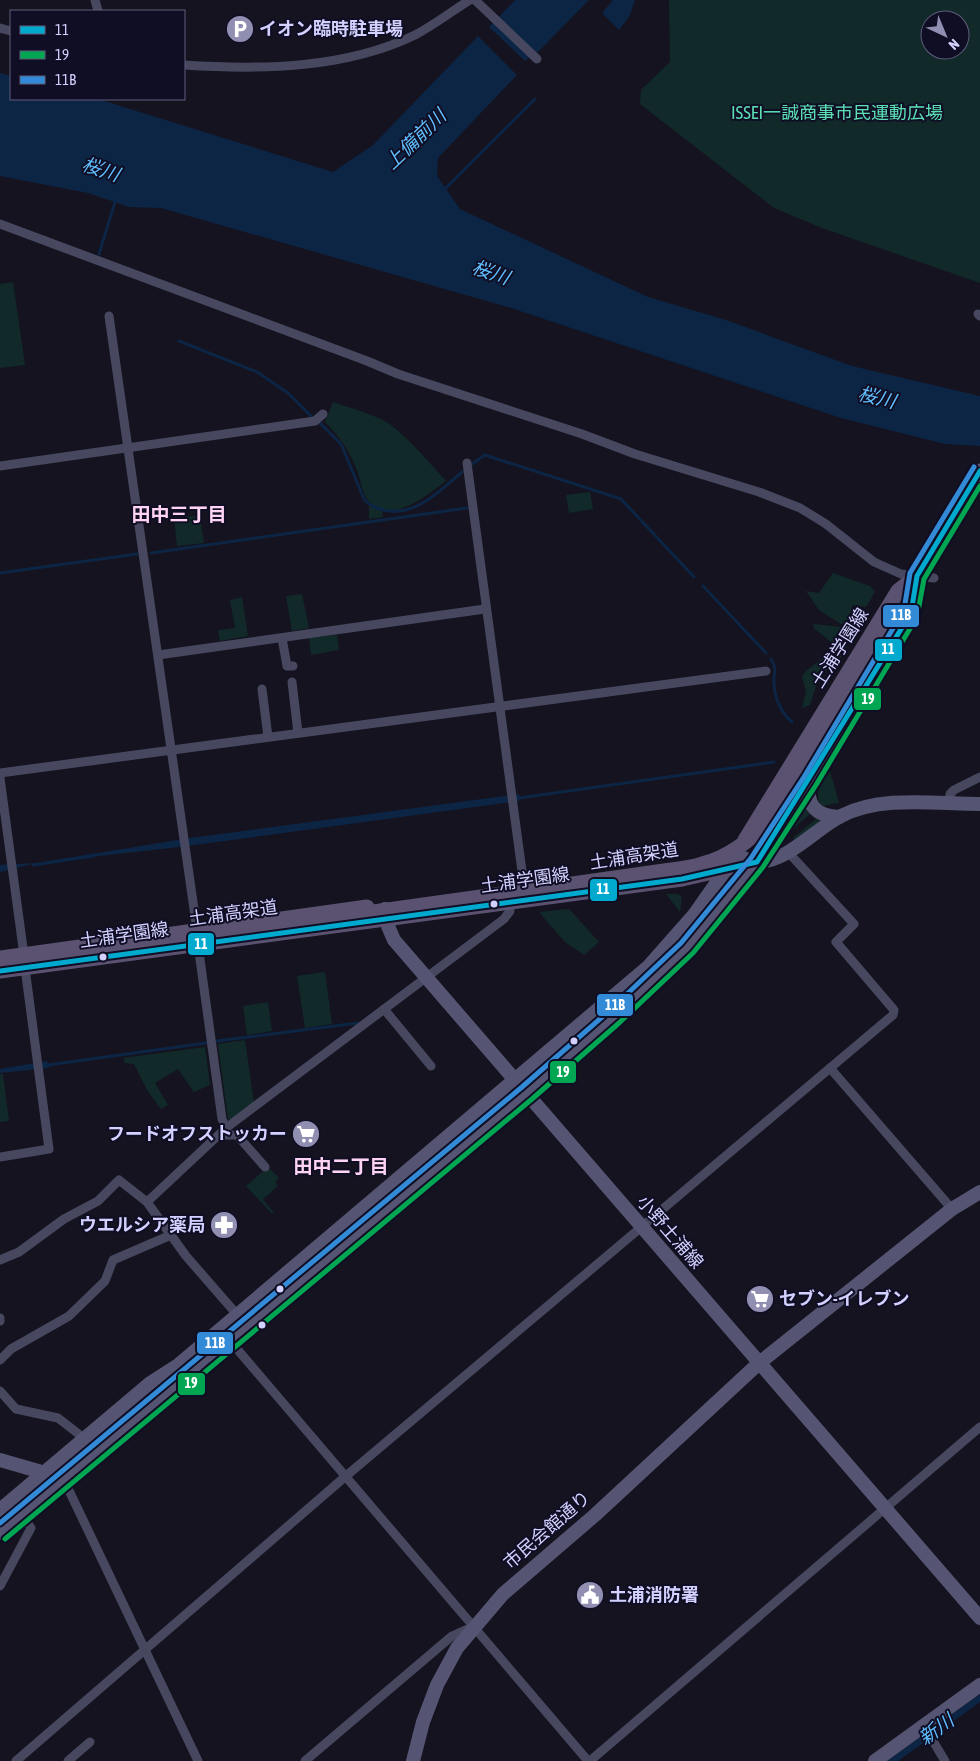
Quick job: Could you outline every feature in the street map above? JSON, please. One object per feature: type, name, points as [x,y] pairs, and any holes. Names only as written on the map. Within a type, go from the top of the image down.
[{"type":"main road","name":"土浦学園線","points":[[0,971],[385,911],[524,886],[736,855],[898,591],[921,570],[980,471]]},
{"type":"main road","name":"土浦学園線","points":[[0,958],[385,911],[509,901],[682,879],[757,862],[810,780],[911,613],[921,570]]},
{"type":"main road","name":"土浦高架道","points":[[0,965],[703,864],[737,849],[768,822],[921,570]]},
{"type":"street","points":[[185,65],[224,68],[300,65],[360,56],[415,35],[470,0]]},
{"type":"street","points":[[475,0],[537,59]]},
{"type":"street","points":[[0,224],[358,357],[398,374],[775,498],[800,508],[826,524],[874,562],[901,574],[921,570],[934,578]]},
{"type":"street","points":[[110,316],[196,924]]},
{"type":"street","points":[[0,466],[315,421],[323,414]]},
{"type":"street","points":[[467,463],[524,886]]},
{"type":"street","points":[[158,655],[486,609]]},
{"type":"street","points":[[282,638],[287,666],[293,666]]},
{"type":"street","points":[[0,773],[766,670]]},
{"type":"street","points":[[292,682],[298,733]]},
{"type":"street","points":[[262,689],[268,737]]},
{"type":"street","points":[[950,804],[950,794],[954,790],[980,777]]},
{"type":"street","points":[[0,778],[23,948]]},
{"type":"street","points":[[810,780],[808,790],[813,808],[827,816],[838,817]]},
{"type":"street","points":[[0,1533],[527,1092],[660,976],[687,948],[757,862],[788,852],[838,817],[856,809],[882,804],[980,804]]},
{"type":"street","points":[[16,1761],[346,1476],[893,1015],[894,1010],[836,942],[854,924],[788,852]]},
{"type":"street","points":[[0,1510],[149,1384],[178,1366],[515,1078],[604,1006],[648,966],[673,940],[736,855],[757,862]]},
{"type":"street","points":[[147,1202],[226,1128],[504,918],[510,911],[509,901]]},
{"type":"street","name":"小野土浦線","points":[[385,911],[394,940],[515,1078],[758,1364],[980,1618]]},
{"type":"street","points":[[199,952],[222,1119],[226,1128]]},
{"type":"street","points":[[0,1156],[49,1149],[25,968]]},
{"type":"street","points":[[384,1009],[431,1066]]},
{"type":"street","points":[[830,1068],[952,1209]]},
{"type":"street","points":[[219,1135],[237,1135],[265,1167]]},
{"type":"street","points":[[0,1260],[18,1252],[64,1219],[98,1201],[119,1180],[147,1202],[171,1235],[247,1326]]},
{"type":"street","points":[[758,1364],[952,1209],[980,1192]]},
{"type":"street","points":[[0,1360],[11,1349],[68,1316],[105,1281],[114,1260],[171,1235]]},
{"type":"street","points":[[220,1329],[589,1761],[980,1427]]},
{"type":"street","name":"市民会館通り","points":[[413,1761],[423,1722],[437,1685],[457,1648],[473,1627],[502,1594],[595,1515],[758,1364]]},
{"type":"street","points":[[0,1391],[16,1409],[58,1418],[85,1438]]},
{"type":"street","points":[[0,1460],[45,1472],[64,1480],[198,1761]]},
{"type":"street","points":[[0,1586],[31,1528],[22,1515]]},
{"type":"street","points":[[304,1761],[452,1636],[473,1627]]},
{"type":"street","points":[[875,1761],[926,1729],[980,1685]]},
{"type":"street","points":[[926,1729],[945,1761]]},
{"type":"street","points":[[68,1761],[90,1742]]},
{"type":"green space","name":"ISSEI一誠商事市民運動広場","points":[[669,0],[980,0],[980,283],[822,228],[774,208],[640,104],[641,90],[670,62]]},
{"type":"green space","points":[[13,282],[25,365],[0,368],[0,284]]},
{"type":"green space","points":[[333,402],[371,415],[391,425],[413,445],[446,481],[429,494],[408,506],[397,510],[386,510],[376,507],[365,496],[351,456],[340,439],[325,422]]},
{"type":"green space","points":[[590,492],[593,509],[569,513],[566,495]]},
{"type":"green space","points":[[369,506],[382,511],[383,517],[369,519]]},
{"type":"green space","points":[[200,516],[204,543],[177,546],[174,517]]},
{"type":"green space","points":[[833,573],[870,586],[875,592],[866,607],[852,605],[851,613],[848,614],[860,618],[857,628],[855,622],[841,624],[819,610],[806,591],[819,593]]},
{"type":"green space","points":[[302,594],[309,628],[292,631],[286,596]]},
{"type":"green space","points":[[242,597],[248,636],[220,641],[218,630],[235,628],[230,600]]},
{"type":"green space","points":[[813,624],[842,627],[842,637],[847,647],[836,666],[823,672],[819,677],[810,705],[802,708],[806,691],[802,677],[826,655],[832,646],[831,642],[814,628]]},
{"type":"green space","points":[[337,635],[339,650],[311,655],[309,638]]},
{"type":"green space","points":[[830,771],[839,803],[823,806],[818,793]]},
{"type":"green space","points":[[804,805],[811,813],[791,831],[790,830]]},
{"type":"green space","points":[[816,819],[819,822],[795,840],[793,838]]},
{"type":"green space","points":[[666,894],[678,894],[682,897],[680,912]]},
{"type":"green space","points":[[569,909],[599,942],[584,955],[565,942],[539,912]]},
{"type":"green space","points":[[325,972],[332,1024],[305,1028],[297,976]]},
{"type":"green space","points":[[268,1002],[272,1031],[247,1035],[243,1006]]},
{"type":"green space","points":[[245,1040],[254,1103],[232,1120],[228,1119],[218,1044]]},
{"type":"green space","points":[[205,1047],[210,1085],[194,1092],[178,1069],[155,1083],[168,1105],[161,1109],[147,1090],[134,1064],[125,1063],[123,1058]]},
{"type":"green space","points":[[0,1074],[3,1074],[9,1121],[0,1122]]},
{"type":"green space","points":[[268,1167],[279,1178],[275,1182],[278,1186],[263,1199],[274,1213],[272,1214],[246,1186]]},
{"type":"water","points":[[515,0],[589,0],[539,51],[525,61],[489,27]]},
{"type":"water","points":[[613,0],[635,0],[629,17],[619,30],[602,13]]},
{"type":"water","points":[[478,36],[517,75],[438,158],[437,176],[460,209],[648,297],[726,320],[852,366],[980,396],[980,446],[945,444],[841,418],[511,308],[161,208],[129,207],[88,193],[0,176],[0,73],[10,76],[10,100],[101,100],[333,172],[373,145]]},
{"type":"water","points":[[519,794],[519,801],[180,847],[36,863],[190,838]]},
{"type":"water","points":[[36,863],[0,872],[0,865]]},
{"type":"water","points":[[47,1061],[49,1068],[0,1073],[0,1069]]},
{"type":"water","name":"新川","points":[[980,1694],[980,1702],[898,1761],[887,1761]]},
{"type":"waterway","points":[[444,190],[535,99]]},
{"type":"waterway","points":[[99,254],[116,199]]},
{"type":"waterway","points":[[179,341],[257,372],[288,393],[314,419]]},
{"type":"waterway","points":[[320,423],[341,444],[364,499],[369,504],[380,509],[403,511],[414,507],[435,495],[462,472]]},
{"type":"waterway","points":[[472,464],[485,455],[621,499],[694,577]]},
{"type":"waterway","points":[[151,553],[467,508]]},
{"type":"waterway","points":[[0,573],[137,554]]},
{"type":"waterway","points":[[703,586],[766,653]]},
{"type":"waterway","points":[[771,659],[775,668],[774,684],[776,697],[784,713],[792,722]]},
{"type":"waterway","points":[[519,798],[774,762]]},
{"type":"waterway","points":[[33,865],[93,856]]},
{"type":"waterway","points":[[217,1041],[358,1023]]},
{"type":"waterway","points":[[48,1065],[206,1043]]},
{"type":"transit line","name":"11B","points":[[0,1523],[522,1087],[609,1011],[681,943],[751,858],[804,777],[904,610],[910,573],[974,467]]},
{"type":"transit line","name":"11","points":[[0,971],[682,879],[757,862],[911,613],[917,576],[980,471]]},
{"type":"transit line","name":"19","points":[[5,1539],[532,1099],[619,1023],[693,953],[763,867],[816,785],[917,617],[924,579],[980,486]]},
{"type":"place","name":"イオン臨時駐車場","points":[[240,29]]},
{"type":"place","name":"フードオフストッカー","points":[[306,1134]]},
{"type":"place","name":"ウエルシア薬局","points":[[224,1225]]},
{"type":"place","name":"セブン-イレブン","points":[[760,1299]]},
{"type":"place","name":"土浦消防署","points":[[590,1595]]},
{"type":"district","name":"田中三丁目","points":[[179,514]]},
{"type":"district","name":"田中二丁目","points":[[341,1166]]},
{"type":"water label","name":"上備前川","points":[[415,139]]},
{"type":"water label","name":"桜川","points":[[101,169]]},
{"type":"water label","name":"桜川","points":[[491,272]]},
{"type":"water label","name":"桜川","points":[[877,397]]}]
